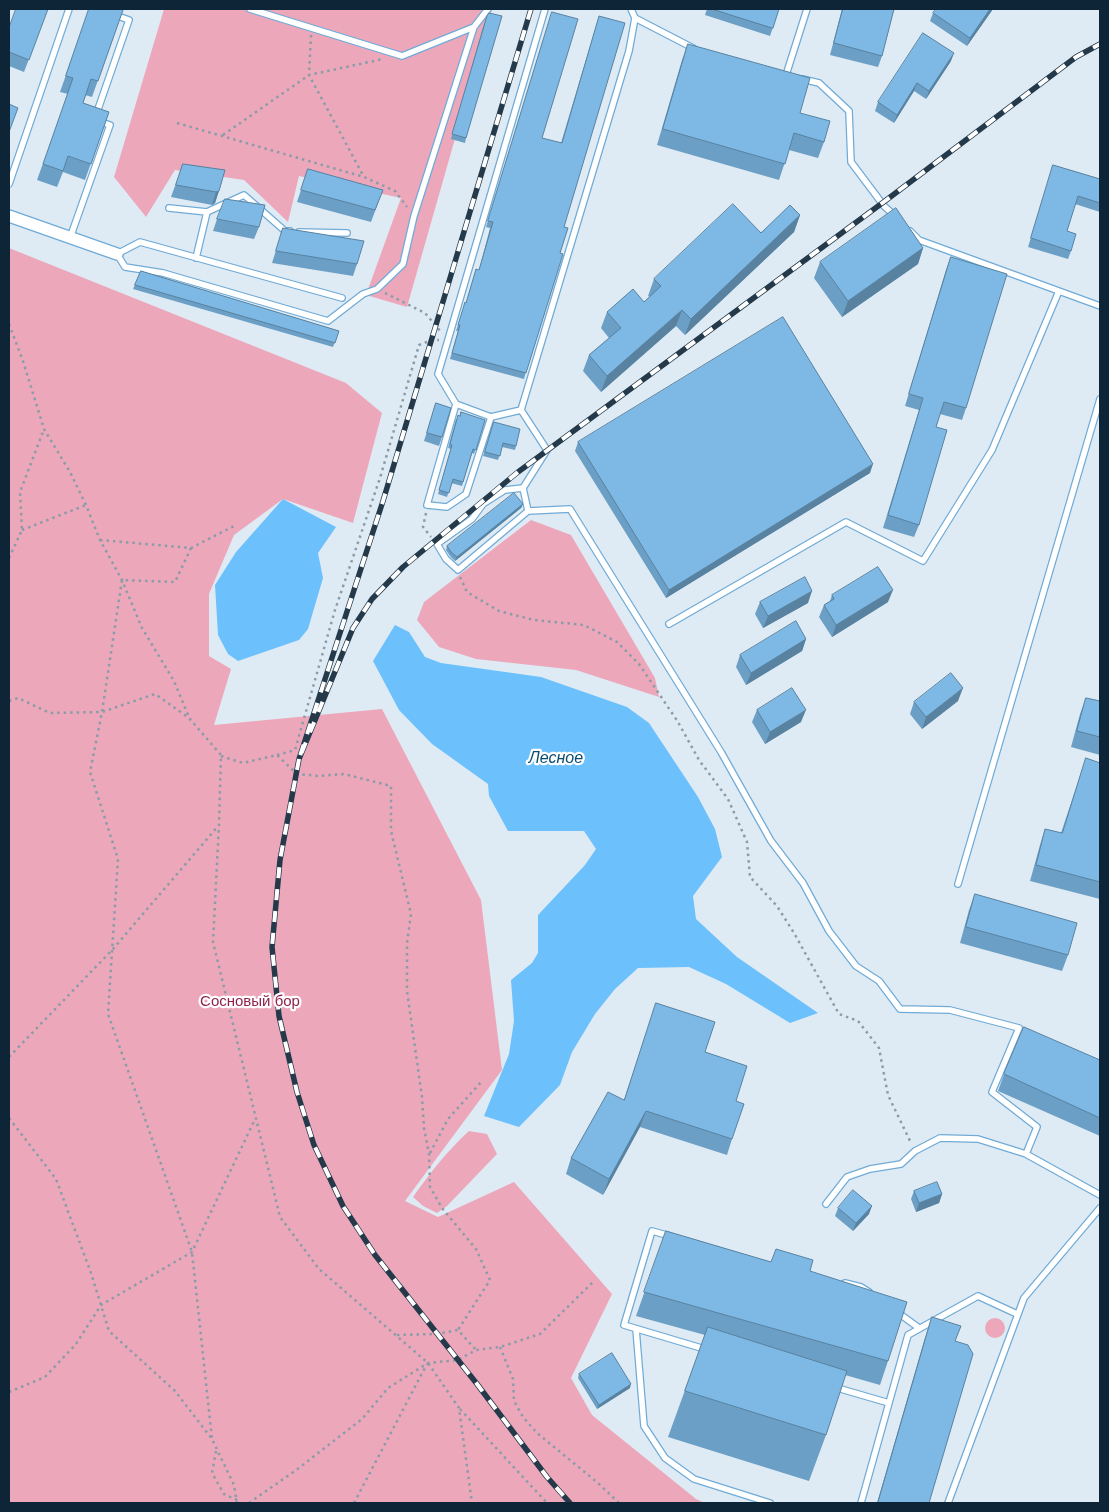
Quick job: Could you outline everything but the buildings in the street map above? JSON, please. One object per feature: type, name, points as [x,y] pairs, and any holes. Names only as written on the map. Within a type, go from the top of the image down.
[{"type":"street","points":[[9,216],[117,254]]},
{"type":"lane","points":[[9,184],[69,9]]},
{"type":"lane","points":[[250,9],[402,56],[474,28]]},
{"type":"lane","points":[[342,298],[140,242],[117,254],[125,267],[163,272],[328,322],[363,294],[378,289],[403,264],[414,216],[474,28],[488,9]]},
{"type":"lane","points":[[521,410],[491,417],[456,404],[438,374],[545,9]]},
{"type":"lane","points":[[528,511],[523,488],[547,450],[521,410],[629,51],[635,18],[631,9]]},
{"type":"lane","points":[[786,74],[807,9]]},
{"type":"lane","points":[[70,238],[110,125],[94,120],[130,20],[106,12]]},
{"type":"lane","points":[[635,18],[701,52]]},
{"type":"lane","points":[[776,72],[819,84],[850,111],[851,162],[884,206],[898,220]]},
{"type":"lane","points":[[168,208],[207,212],[244,195],[285,231],[347,233]]},
{"type":"lane","points":[[196,258],[207,212]]},
{"type":"lane","points":[[905,226],[919,240],[1100,306]]},
{"type":"lane","points":[[669,624],[846,522],[924,561],[992,450],[1060,291]]},
{"type":"lane","points":[[958,884],[1100,399]]},
{"type":"lane","points":[[456,404],[427,505],[447,507],[466,494],[491,417]]},
{"type":"lane","points":[[523,488],[505,490],[484,504],[472,519],[437,544],[446,559],[458,570],[528,511],[570,509],[722,752],[771,840],[803,883],[829,931],[856,966],[879,981],[900,1009],[950,1010],[1019,1028],[992,1092],[1037,1127],[1026,1154]]},
{"type":"lane","points":[[826,1204],[847,1177],[870,1169],[901,1164],[915,1151],[940,1138],[978,1139],[1026,1154],[1100,1195]]},
{"type":"lane","points":[[948,1503],[1024,1298],[1100,1208]]},
{"type":"lane","points":[[681,1239],[652,1231],[624,1325],[711,1351]]},
{"type":"lane","points":[[842,1282],[861,1287],[876,1297]]},
{"type":"lane","points":[[861,1503],[908,1335],[978,1296],[1017,1314]]},
{"type":"lane","points":[[890,1308],[920,1328]]},
{"type":"lane","points":[[636,1329],[644,1426],[666,1458],[694,1479],[770,1503]]},
{"type":"lane","points":[[823,1384],[889,1403]]},
{"type":"path","points":[[311,28],[309,75],[364,177]]},
{"type":"path","points":[[223,135],[309,75],[402,56]]},
{"type":"path","points":[[177,123],[364,177],[395,191],[414,216]]},
{"type":"path","points":[[378,289],[426,313],[448,340]]},
{"type":"path","points":[[9,324],[23,361],[44,430],[70,472],[100,540],[122,580],[142,628],[174,681],[189,718]]},
{"type":"path","points":[[9,701],[18,698],[50,714],[102,712],[155,694],[189,718],[221,756],[243,763],[295,750],[335,610],[380,478],[419,345],[432,340],[448,340]]},
{"type":"path","points":[[9,558],[22,530],[20,492],[44,430]]},
{"type":"path","points":[[22,530],[86,505]]},
{"type":"path","points":[[427,505],[423,527],[437,544]]},
{"type":"path","points":[[100,540],[191,548],[234,526]]},
{"type":"path","points":[[122,580],[175,582],[191,548]]},
{"type":"path","points":[[458,570],[466,592],[499,611],[534,620],[584,625],[617,642],[639,664],[678,722],[699,760],[728,799],[747,842],[750,877],[776,906],[794,933],[839,1014],[858,1021],[879,1048],[888,1095],[915,1151]]},
{"type":"path","points":[[122,580],[102,712],[90,772],[118,860],[108,1014],[192,1252],[212,1439],[216,1451],[234,1485],[237,1502]]},
{"type":"path","points":[[221,756],[213,942],[280,1217],[319,1269],[428,1362],[459,1408],[547,1503]]},
{"type":"path","points":[[277,756],[296,774],[319,776],[344,774],[391,786],[391,831],[411,914],[406,943],[407,991],[429,1154],[430,1186],[442,1208],[476,1249],[490,1280],[458,1330],[437,1334],[397,1335]]},
{"type":"path","points":[[9,1058],[113,949],[219,824]]},
{"type":"path","points":[[429,1154],[448,1119],[482,1081]]},
{"type":"path","points":[[9,1118],[56,1179],[91,1272],[109,1331],[175,1391],[212,1439]]},
{"type":"path","points":[[9,1392],[45,1377],[76,1344],[101,1305],[192,1252],[255,1118]]},
{"type":"path","points":[[249,1503],[362,1420],[388,1388],[428,1362],[458,1360],[476,1350],[500,1347],[540,1334],[593,1282]]},
{"type":"path","points":[[458,1330],[476,1350]]},
{"type":"path","points":[[500,1347],[513,1379],[514,1401],[522,1417],[537,1433],[598,1483],[619,1503]]},
{"type":"path","points":[[354,1503],[428,1362]]},
{"type":"path","points":[[459,1408],[472,1503]]},
{"type":"path","points":[[216,1451],[212,1473],[224,1494],[237,1502]]},
{"type":"green space","points":[[164,9],[492,9],[407,307],[366,295],[401,198],[299,176],[288,222],[244,180],[175,170],[146,217],[114,177]]},
{"type":"green space","name":"Сосновый бор","points":[[9,248],[346,383],[382,413],[353,523],[283,499],[234,535],[209,594],[209,656],[231,669],[214,725],[382,709],[481,900],[502,1070],[405,1201],[438,1217],[514,1182],[612,1294],[571,1378],[592,1415],[696,1499],[705,1503],[9,1503]]},
{"type":"green space","points":[[531,520],[571,535],[655,678],[659,697],[576,670],[476,659],[439,647],[417,620],[424,602]]},
{"type":"green space","points":[[469,1131],[487,1134],[497,1154],[447,1206],[437,1213],[423,1206],[413,1197],[439,1162]]},
{"type":"green space","points":[[995,1318],[1002,1321],[1005,1328],[1002,1335],[995,1338],[988,1335],[985,1328],[988,1321]]},
{"type":"water","points":[[283,499],[336,527],[318,553],[323,578],[308,629],[299,640],[238,661],[228,654],[218,635],[215,585],[236,552]]},
{"type":"water","name":"Лесное","points":[[395,625],[409,632],[425,657],[441,663],[541,677],[627,707],[649,723],[698,797],[715,829],[722,857],[693,896],[696,919],[737,957],[818,1013],[790,1023],[726,984],[689,967],[638,968],[615,989],[595,1014],[572,1052],[560,1085],[519,1127],[484,1116],[509,1054],[514,1021],[511,980],[532,963],[538,953],[538,915],[585,865],[596,849],[584,831],[508,831],[489,796],[488,784],[432,744],[399,710],[373,661]]},
{"type":"railway","points":[[531,9],[383,501],[299,759],[353,628],[372,599],[403,567],[518,472],[885,201],[1076,57],[1100,44]]},
{"type":"railway","points":[[299,759],[280,860],[272,947],[279,1016],[297,1092],[314,1145],[343,1206],[375,1255],[477,1384],[547,1477],[570,1503]]}]
